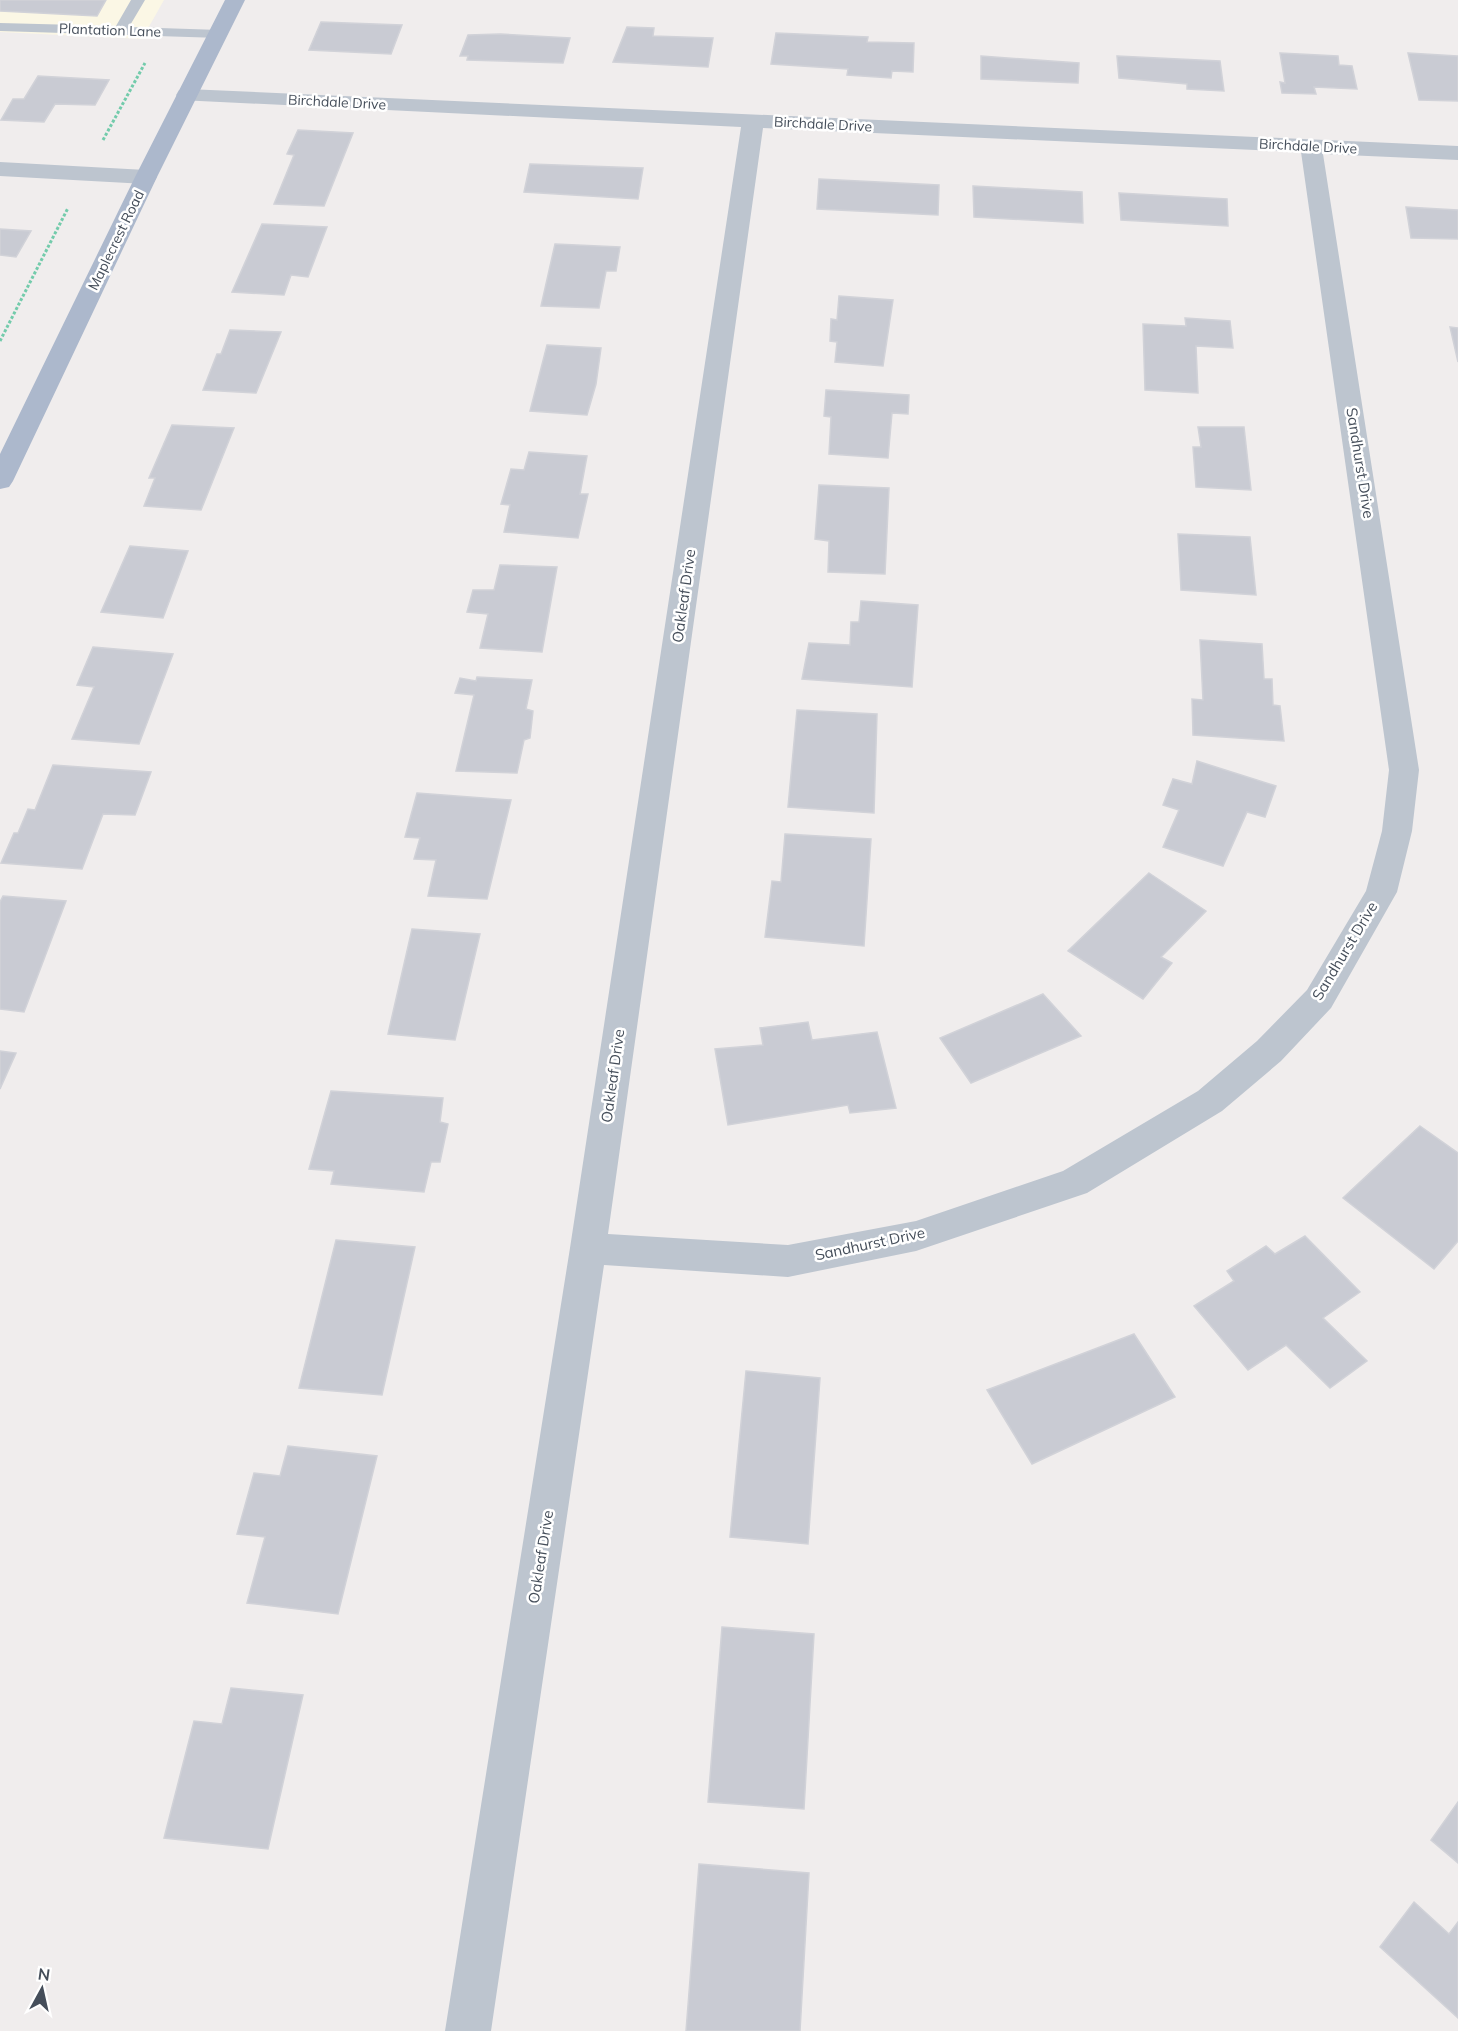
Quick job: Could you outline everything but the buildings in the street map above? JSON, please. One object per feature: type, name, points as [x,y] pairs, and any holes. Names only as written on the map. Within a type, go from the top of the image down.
[{"type":"main road","name":"Maplecrest Road","points":[[0,481],[146,177],[220,34],[235,0]]},
{"type":"street","name":"Birchdale Drive","points":[[187,95],[1458,153]]},
{"type":"street","name":"Oakleaf Drive","points":[[468,2031],[588,1248],[753,121]]},
{"type":"street","name":"Sandhurst Drive","points":[[588,1248],[788,1261],[916,1236],[1075,1182],[1210,1101],[1269,1051],[1319,999],[1381,892],[1397,831],[1404,770],[1311,146]]},
{"type":"street","points":[[0,169],[146,177]]},
{"type":"lane","points":[[120,31],[138,0]]},
{"type":"lane","name":"Plantation Lane","points":[[0,27],[220,34]]},
{"type":"shaded area","points":[[0,0],[164,0],[142,39],[0,32]]}]
